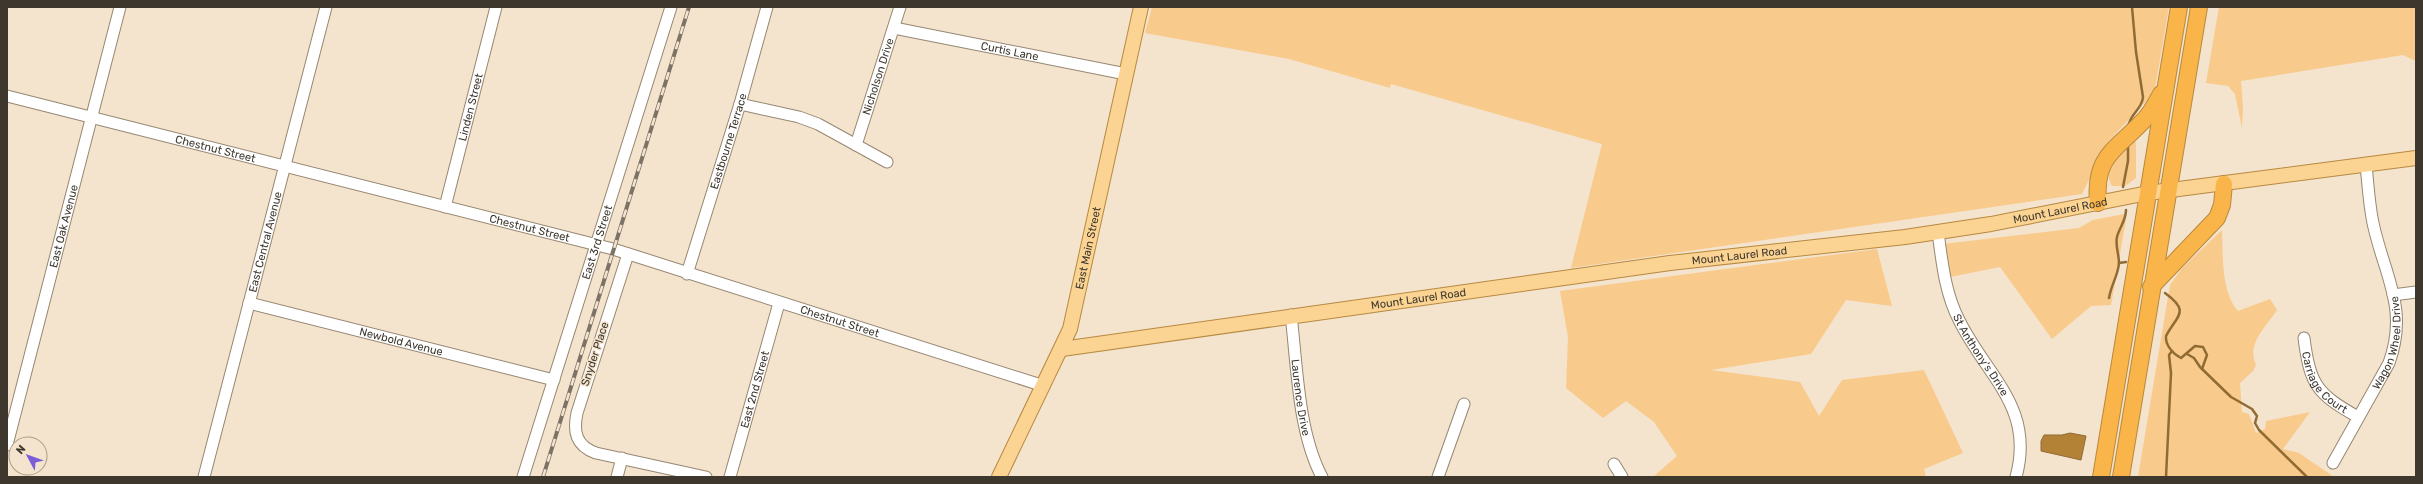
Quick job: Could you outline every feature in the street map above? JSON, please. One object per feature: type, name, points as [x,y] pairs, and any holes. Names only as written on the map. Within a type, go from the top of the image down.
[{"type":"highway","points":[[2100,477],[2179,7]]},
{"type":"highway","points":[[2120,477],[2199,7]]},
{"type":"highway","points":[[2098,203],[2099,179],[2105,159],[2117,144],[2146,119],[2166,86]]},
{"type":"highway","points":[[2151,287],[2217,218],[2222,204],[2224,184]]},
{"type":"main road","name":"East Main Street","points":[[999,477],[1062,349],[1070,329],[1141,7]]},
{"type":"main road","name":"Mount Laurel Road","points":[[1062,349],[1670,263],[1938,232],[2148,193],[2416,158]]},
{"type":"street","name":"East Oak Avenue","points":[[7,445],[120,7]]},
{"type":"street","name":"East Central Avenue","points":[[204,477],[326,7]]},
{"type":"street","name":"Linden Street","points":[[445,207],[496,7]]},
{"type":"street","name":"East 3rd Street","points":[[522,477],[554,380],[670,7]]},
{"type":"street","name":"Eastbourne Terrace","points":[[687,274],[740,104],[767,7]]},
{"type":"street","name":"Nicholson Drive","points":[[856,145],[900,7]]},
{"type":"street","name":"Curtis Lane","points":[[894,28],[1126,74]]},
{"type":"street","name":"Chestnut Street","points":[[7,96],[596,245],[1044,386]]},
{"type":"street","points":[[740,104],[799,117],[887,162]]},
{"type":"street","name":"Wagon Wheel Drive","points":[[2333,464],[2393,354],[2397,327],[2388,271],[2372,222],[2366,165]]},
{"type":"street","name":"St Anthony's Drive","points":[[1938,232],[1945,279],[1953,307],[1967,335],[2003,391],[2017,418],[2021,446],[2016,477]]},
{"type":"street","name":"Snyder Place","points":[[622,458],[589,450],[578,441],[575,424],[585,385],[628,254]]},
{"type":"street","points":[[2393,295],[2416,292]]},
{"type":"street","name":"Newbold Avenue","points":[[249,303],[554,380]]},
{"type":"street","name":"East 2nd Street","points":[[730,477],[779,303]]},
{"type":"street","name":"Laurence Drive","points":[[1291,316],[1306,425],[1314,456],[1322,477]]},
{"type":"street","name":"Carriage Court","points":[[2304,338],[2312,379],[2317,387],[2331,400],[2358,417]]},
{"type":"street","points":[[1438,477],[1464,404]]},
{"type":"street","points":[[618,477],[622,458],[706,477]]},
{"type":"street","points":[[1614,464],[1622,477]]},
{"type":"shaded area","points":[[1152,7],[2169,7],[2155,88],[2149,98],[2107,143],[2082,194],[1571,268],[1602,144],[1391,84],[1390,88],[1289,59],[1145,33]]},
{"type":"shaded area","points":[[2219,7],[2416,7],[2416,61],[2403,55],[2241,81],[2243,108],[2242,128],[2235,94],[2228,86],[2206,83]]},
{"type":"shaded area","points":[[2134,141],[2136,142],[2136,178],[2125,186],[2112,186],[2109,179],[2111,166],[2118,155]]},
{"type":"shaded area","points":[[2124,214],[2126,219],[2111,305],[2091,306],[2052,339],[2000,267],[1940,279],[1935,245],[2079,228],[2093,220]]},
{"type":"shaded area","points":[[2222,230],[2224,273],[2228,294],[2232,303],[2238,311],[2270,299],[2277,310],[2255,343],[2254,357],[2256,365],[2253,371],[2240,383],[2242,412],[2249,414],[2256,433],[2265,429],[2266,421],[2310,412],[2283,449],[2299,453],[2334,477],[2138,477],[2170,285],[2182,268]]},
{"type":"shaded area","points":[[1877,249],[1892,306],[1846,300],[1811,354],[1711,370],[1800,382],[1819,416],[1842,380],[1924,370],[1963,453],[1924,469],[1926,477],[1653,477],[1677,456],[1654,422],[1626,401],[1603,418],[1566,388],[1568,337],[1560,291]]},
{"type":"shaded area","points":[[2070,433],[2086,436],[2081,460],[2041,451],[2041,441],[2044,435],[2062,435]]},
{"type":"waterway","points":[[2128,127],[2131,118],[2141,105],[2143,97],[2136,52],[2132,7]]},
{"type":"waterway","points":[[2123,187],[2128,161],[2128,145]]},
{"type":"waterway","points":[[2109,298],[2119,263],[2116,244],[2117,237],[2125,218],[2126,210]]},
{"type":"waterway","points":[[2119,263],[2126,262]]},
{"type":"waterway","points":[[2165,293],[2173,299],[2180,309],[2177,318],[2166,336],[2168,346],[2172,352],[2181,358],[2195,346],[2203,347],[2207,355],[2202,369]]},
{"type":"waterway","points":[[2166,477],[2171,373],[2169,355],[2172,351]]},
{"type":"waterway","points":[[2187,354],[2194,358],[2200,367],[2231,397],[2252,409],[2257,416],[2255,423],[2259,430],[2307,477]]},
{"type":"railway","points":[[543,477],[689,7]]}]
